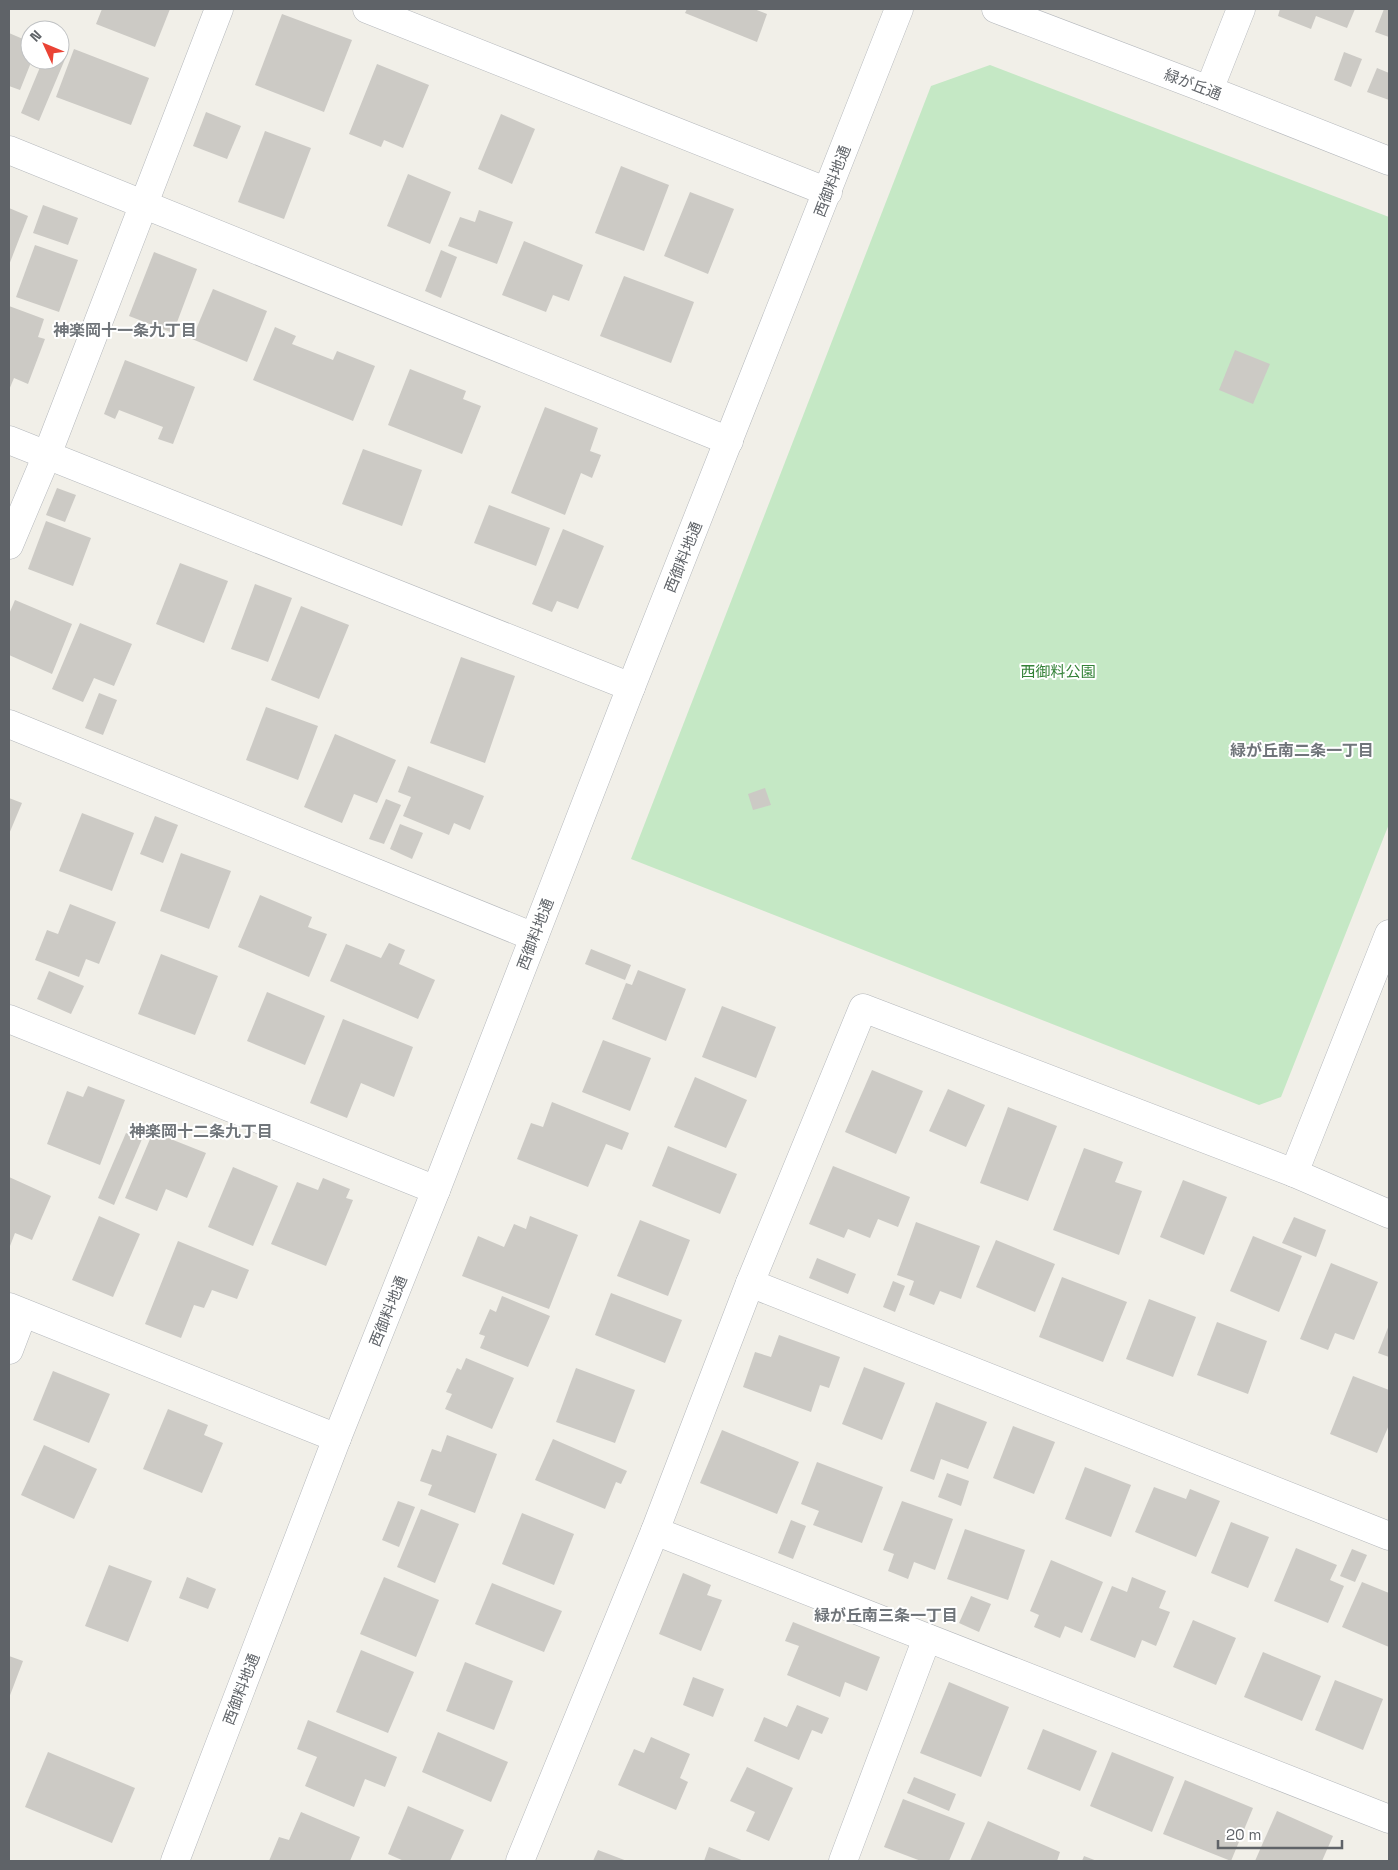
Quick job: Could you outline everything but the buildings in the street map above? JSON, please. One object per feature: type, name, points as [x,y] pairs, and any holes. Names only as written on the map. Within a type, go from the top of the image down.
[{"type":"street","points":[[9,545],[47,455],[219,9]]},
{"type":"street","points":[[367,9],[828,192]]},
{"type":"street","name":"西御料地通","points":[[175,1861],[337,1438],[899,9]]},
{"type":"street","name":"緑が丘通","points":[[996,9],[1389,161]]},
{"type":"street","points":[[1209,90],[1241,9]]},
{"type":"street","points":[[9,150],[729,441]]},
{"type":"street","points":[[9,440],[631,687]]},
{"type":"street","points":[[9,724],[534,937]]},
{"type":"street","points":[[1294,1173],[1389,934]]},
{"type":"street","points":[[520,1861],[654,1531],[750,1283],[863,1008],[1294,1173],[1389,1214]]},
{"type":"street","points":[[9,1019],[436,1190]]},
{"type":"street","points":[[750,1283],[1389,1536]]},
{"type":"street","points":[[9,1350],[16,1310],[337,1438]]},
{"type":"street","points":[[654,1531],[1389,1819]]},
{"type":"street","points":[[843,1861],[927,1638]]},
{"type":"green space","name":"西御料公園","points":[[990,65],[1389,217],[1389,824],[1281,1097],[1259,1105],[631,859],[931,86]]},
{"type":"district","name":"神楽岡十一条九丁目","points":[[125,330]]},
{"type":"district","name":"緑が丘南二条一丁目","points":[[1302,750]]},
{"type":"district","name":"神楽岡十二条九丁目","points":[[201,1131]]},
{"type":"district","name":"緑が丘南三条一丁目","points":[[886,1615]]}]
